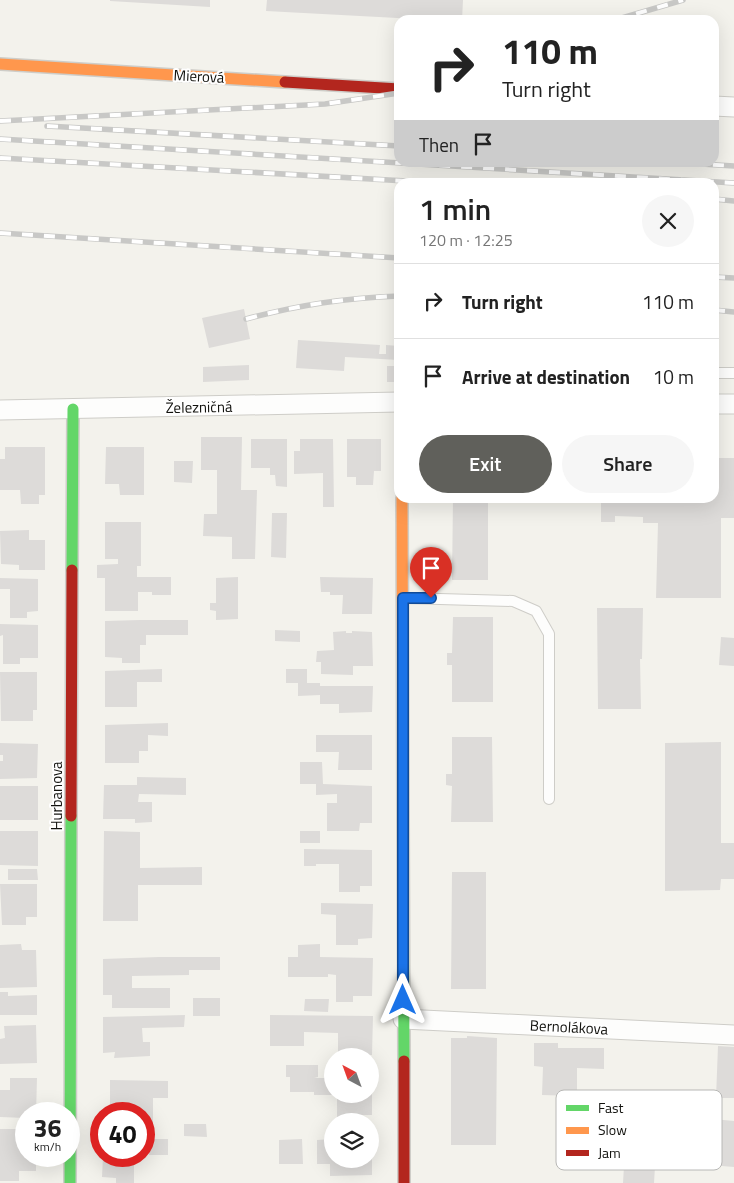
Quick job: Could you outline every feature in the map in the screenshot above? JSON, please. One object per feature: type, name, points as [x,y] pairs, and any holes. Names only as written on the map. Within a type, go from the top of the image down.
[{"type":"street","name":"Mierová","points":[[0,64],[394,88]]},
{"type":"street","points":[[719,106],[734,107]]},
{"type":"street","name":"Železničná","points":[[0,410],[394,402]]},
{"type":"street","points":[[719,404],[734,404]]},
{"type":"street","name":"Hurbanova","points":[[70,1183],[72,410]]},
{"type":"street","points":[[402,503],[404,1183]]},
{"type":"street","name":"Bernolákova","points":[[403,1019],[734,1035]]},
{"type":"lane","points":[[719,373],[734,373]]},
{"type":"lane","points":[[403,598],[513,601],[536,611],[549,634],[549,800]]},
{"type":"building","points":[[210,0],[210,7],[110,1]]},
{"type":"building","points":[[267,0],[463,0],[462,15],[394,15],[394,18],[266,11]]},
{"type":"building","points":[[244,309],[250,339],[209,348],[202,318]]},
{"type":"building","points":[[298,340],[380,345],[379,354],[386,354],[386,345],[394,346],[394,360],[345,357],[344,371],[296,368]]},
{"type":"building","points":[[249,365],[249,380],[203,382],[203,367]]},
{"type":"building","points":[[387,366],[394,366],[394,382],[387,382]]},
{"type":"building","points":[[201,437],[242,437],[241,490],[257,490],[255,559],[232,559],[232,537],[203,536],[204,514],[217,514],[217,470],[201,470]]},
{"type":"building","points":[[251,439],[287,439],[287,487],[276,486],[275,475],[270,475],[270,468],[251,468]]},
{"type":"building","points":[[300,439],[333,439],[334,507],[323,507],[323,473],[294,474],[294,451],[300,451]]},
{"type":"building","points":[[347,439],[381,439],[381,471],[374,471],[373,485],[356,485],[356,477],[347,477]]},
{"type":"building","points":[[5,447],[45,447],[45,495],[39,495],[39,504],[21,504],[20,490],[0,490],[0,459],[5,459]]},
{"type":"building","points":[[106,447],[144,447],[144,495],[120,495],[119,484],[105,484]]},
{"type":"building","points":[[719,458],[734,458],[734,518],[721,518],[721,598],[656,598],[658,523],[643,523],[643,517],[615,516],[615,522],[601,522],[601,503],[719,503]]},
{"type":"building","points":[[174,461],[193,461],[192,483],[174,482]]},
{"type":"building","points":[[453,503],[488,503],[488,580],[452,580]]},
{"type":"building","points":[[272,513],[287,513],[286,558],[271,557]]},
{"type":"building","points":[[105,522],[141,522],[141,566],[137,566],[137,577],[171,577],[171,595],[152,595],[152,592],[138,592],[138,611],[105,611],[105,578],[97,578],[97,565],[118,564],[118,559],[105,559]]},
{"type":"building","points":[[29,530],[29,540],[45,540],[45,570],[19,570],[19,565],[1,564],[0,531]]},
{"type":"building","points":[[238,577],[238,619],[216,620],[216,611],[210,610],[210,603],[216,603],[216,578]]},
{"type":"building","points":[[320,577],[373,578],[372,614],[342,614],[343,595],[330,595],[330,592],[321,592]]},
{"type":"building","points":[[0,578],[38,579],[38,611],[27,612],[27,618],[10,618],[10,589],[0,589]]},
{"type":"building","points":[[597,608],[643,608],[642,659],[640,659],[641,709],[598,709]]},
{"type":"building","points":[[453,617],[493,617],[493,702],[452,702],[452,665],[447,665],[447,653],[452,653]]},
{"type":"building","points":[[188,620],[188,635],[146,635],[146,645],[140,645],[140,663],[122,663],[122,658],[105,657],[105,621]]},
{"type":"building","points":[[0,624],[38,625],[38,658],[20,658],[20,664],[3,664],[3,635],[0,636]]},
{"type":"building","points":[[275,630],[300,631],[300,642],[275,641]]},
{"type":"building","points":[[346,631],[346,633],[352,633],[352,631],[372,632],[373,666],[353,666],[353,675],[321,674],[321,662],[316,662],[317,651],[334,650],[333,632]]},
{"type":"building","points":[[721,637],[734,638],[734,666],[719,665]]},
{"type":"building","points":[[162,669],[162,682],[137,682],[137,707],[105,707],[105,671]]},
{"type":"building","points":[[286,669],[307,669],[307,683],[320,683],[320,686],[373,686],[372,712],[339,713],[339,704],[320,704],[320,695],[298,696],[298,683],[286,683]]},
{"type":"building","points":[[0,672],[37,672],[37,710],[33,710],[33,721],[1,721]]},
{"type":"building","points":[[168,723],[168,736],[148,735],[148,751],[139,751],[139,763],[105,763],[105,725]]},
{"type":"building","points":[[316,735],[372,735],[372,770],[338,770],[339,752],[316,752]]},
{"type":"building","points":[[452,737],[492,737],[493,822],[451,822],[452,786],[446,785],[446,774],[452,774]]},
{"type":"building","points":[[721,742],[721,843],[734,843],[734,879],[721,879],[720,890],[665,891],[665,743]]},
{"type":"building","points":[[0,743],[38,744],[37,778],[0,779],[0,761],[3,761],[3,755],[0,755]]},
{"type":"building","points":[[300,762],[322,762],[323,784],[372,786],[372,823],[360,823],[359,831],[327,831],[327,803],[337,803],[337,794],[316,795],[316,784],[300,784]]},
{"type":"building","points":[[137,777],[186,778],[186,795],[139,794],[138,802],[152,802],[152,822],[135,823],[135,819],[103,819],[104,785],[137,785]]},
{"type":"building","points":[[0,786],[38,786],[38,820],[0,820]]},
{"type":"building","points":[[0,831],[38,831],[38,866],[0,865]]},
{"type":"building","points":[[104,831],[140,832],[140,868],[202,867],[202,885],[138,885],[138,921],[103,921]]},
{"type":"building","points":[[300,831],[320,831],[320,843],[300,843]]},
{"type":"building","points":[[304,849],[372,850],[372,886],[360,886],[360,892],[339,892],[339,864],[304,866]]},
{"type":"building","points":[[8,869],[37,869],[38,880],[8,880]]},
{"type":"building","points":[[452,872],[486,872],[486,989],[451,989]]},
{"type":"building","points":[[0,884],[37,884],[37,917],[26,917],[26,925],[2,925]]},
{"type":"building","points":[[321,903],[373,904],[372,938],[358,939],[358,945],[336,945],[336,915],[321,914]]},
{"type":"building","points":[[21,944],[22,950],[36,950],[37,987],[0,988],[0,945]]},
{"type":"building","points":[[320,944],[320,957],[373,958],[372,996],[353,996],[353,1002],[336,1002],[336,975],[328,974],[328,977],[288,977],[288,957],[298,957],[298,945]]},
{"type":"building","points":[[220,957],[220,970],[189,970],[189,975],[132,976],[132,988],[170,988],[170,1008],[112,1008],[112,995],[103,995],[103,959]]},
{"type":"building","points":[[0,992],[8,992],[8,996],[37,995],[37,1015],[0,1015]]},
{"type":"building","points":[[193,998],[220,998],[220,1016],[193,1016]]},
{"type":"building","points":[[305,999],[329,999],[328,1012],[304,1011]]},
{"type":"building","points":[[185,1015],[184,1027],[142,1028],[143,1042],[150,1042],[150,1056],[114,1058],[115,1052],[103,1053],[103,1017]]},
{"type":"building","points":[[270,1015],[373,1016],[372,1048],[338,1048],[338,1033],[304,1032],[304,1046],[270,1046]]},
{"type":"building","points":[[36,1025],[37,1063],[0,1064],[0,1039],[5,1038],[4,1026]]},
{"type":"building","points":[[467,1036],[497,1038],[496,1145],[451,1145],[451,1038],[467,1038]]},
{"type":"building","points":[[534,1043],[558,1043],[558,1048],[604,1048],[604,1069],[577,1068],[577,1090],[556,1090],[556,1095],[542,1095],[543,1067],[534,1066]]},
{"type":"building","points":[[718,1046],[734,1047],[734,1098],[722,1098],[722,1090],[716,1090]]},
{"type":"building","points":[[286,1065],[318,1065],[318,1077],[314,1078],[324,1078],[324,1095],[314,1095],[314,1092],[290,1092],[290,1077],[286,1077]]},
{"type":"building","points":[[10,1078],[37,1078],[36,1102],[15,1102],[15,1118],[0,1117],[0,1090],[10,1090]]},
{"type":"building","points":[[110,1080],[168,1081],[168,1098],[153,1098],[153,1102],[110,1102]]},
{"type":"building","points":[[337,1103],[372,1103],[372,1113],[337,1113]]},
{"type":"building","points":[[722,1120],[734,1121],[734,1167],[722,1166]]},
{"type":"building","points":[[184,1124],[206,1124],[207,1137],[184,1136]]},
{"type":"building","points":[[0,1129],[15,1129],[15,1167],[36,1167],[36,1171],[19,1171],[19,1181],[0,1181]]},
{"type":"building","points":[[155,1139],[168,1139],[168,1155],[155,1155]]},
{"type":"building","points":[[302,1139],[303,1164],[279,1164],[279,1140]]},
{"type":"building","points":[[317,1140],[324,1140],[324,1164],[317,1164]]},
{"type":"building","points":[[102,1167],[134,1167],[134,1183],[116,1183],[116,1178],[102,1177]]},
{"type":"building","points":[[330,1168],[372,1168],[372,1175],[330,1176]]},
{"type":"building","points":[[624,1170],[655,1170],[654,1183],[623,1183]]},
{"type":"railway","points":[[632,15],[683,0]]},
{"type":"railway","points":[[0,121],[325,104],[394,94]]},
{"type":"railway","points":[[47,126],[394,146]]},
{"type":"railway","points":[[0,139],[394,163]]},
{"type":"railway","points":[[0,158],[394,180]]},
{"type":"railway","points":[[719,165],[734,166]]},
{"type":"railway","points":[[467,167],[651,178]]},
{"type":"railway","points":[[719,182],[734,183]]},
{"type":"railway","points":[[719,200],[734,201]]},
{"type":"railway","points":[[0,233],[394,258]]},
{"type":"railway","points":[[719,277],[734,278]]},
{"type":"railway","points":[[246,319],[322,303],[359,298],[394,296]]},
{"type":"railway","points":[[719,310],[734,312]]},
{"type":"traffic: fast","points":[[72,570],[73,409]]},
{"type":"traffic: fast","points":[[70,1183],[71,816]]},
{"type":"traffic: fast","points":[[403,817],[404,1061]]},
{"type":"traffic: slow","points":[[0,64],[285,82]]},
{"type":"traffic: slow","points":[[402,503],[403,817]]},
{"type":"traffic: jam","points":[[285,82],[394,89]]},
{"type":"traffic: jam","points":[[71,816],[72,570]]},
{"type":"traffic: jam","points":[[404,1061],[404,1183]]},
{"type":"route","points":[[403,1000],[403,598],[431,598]]}]
